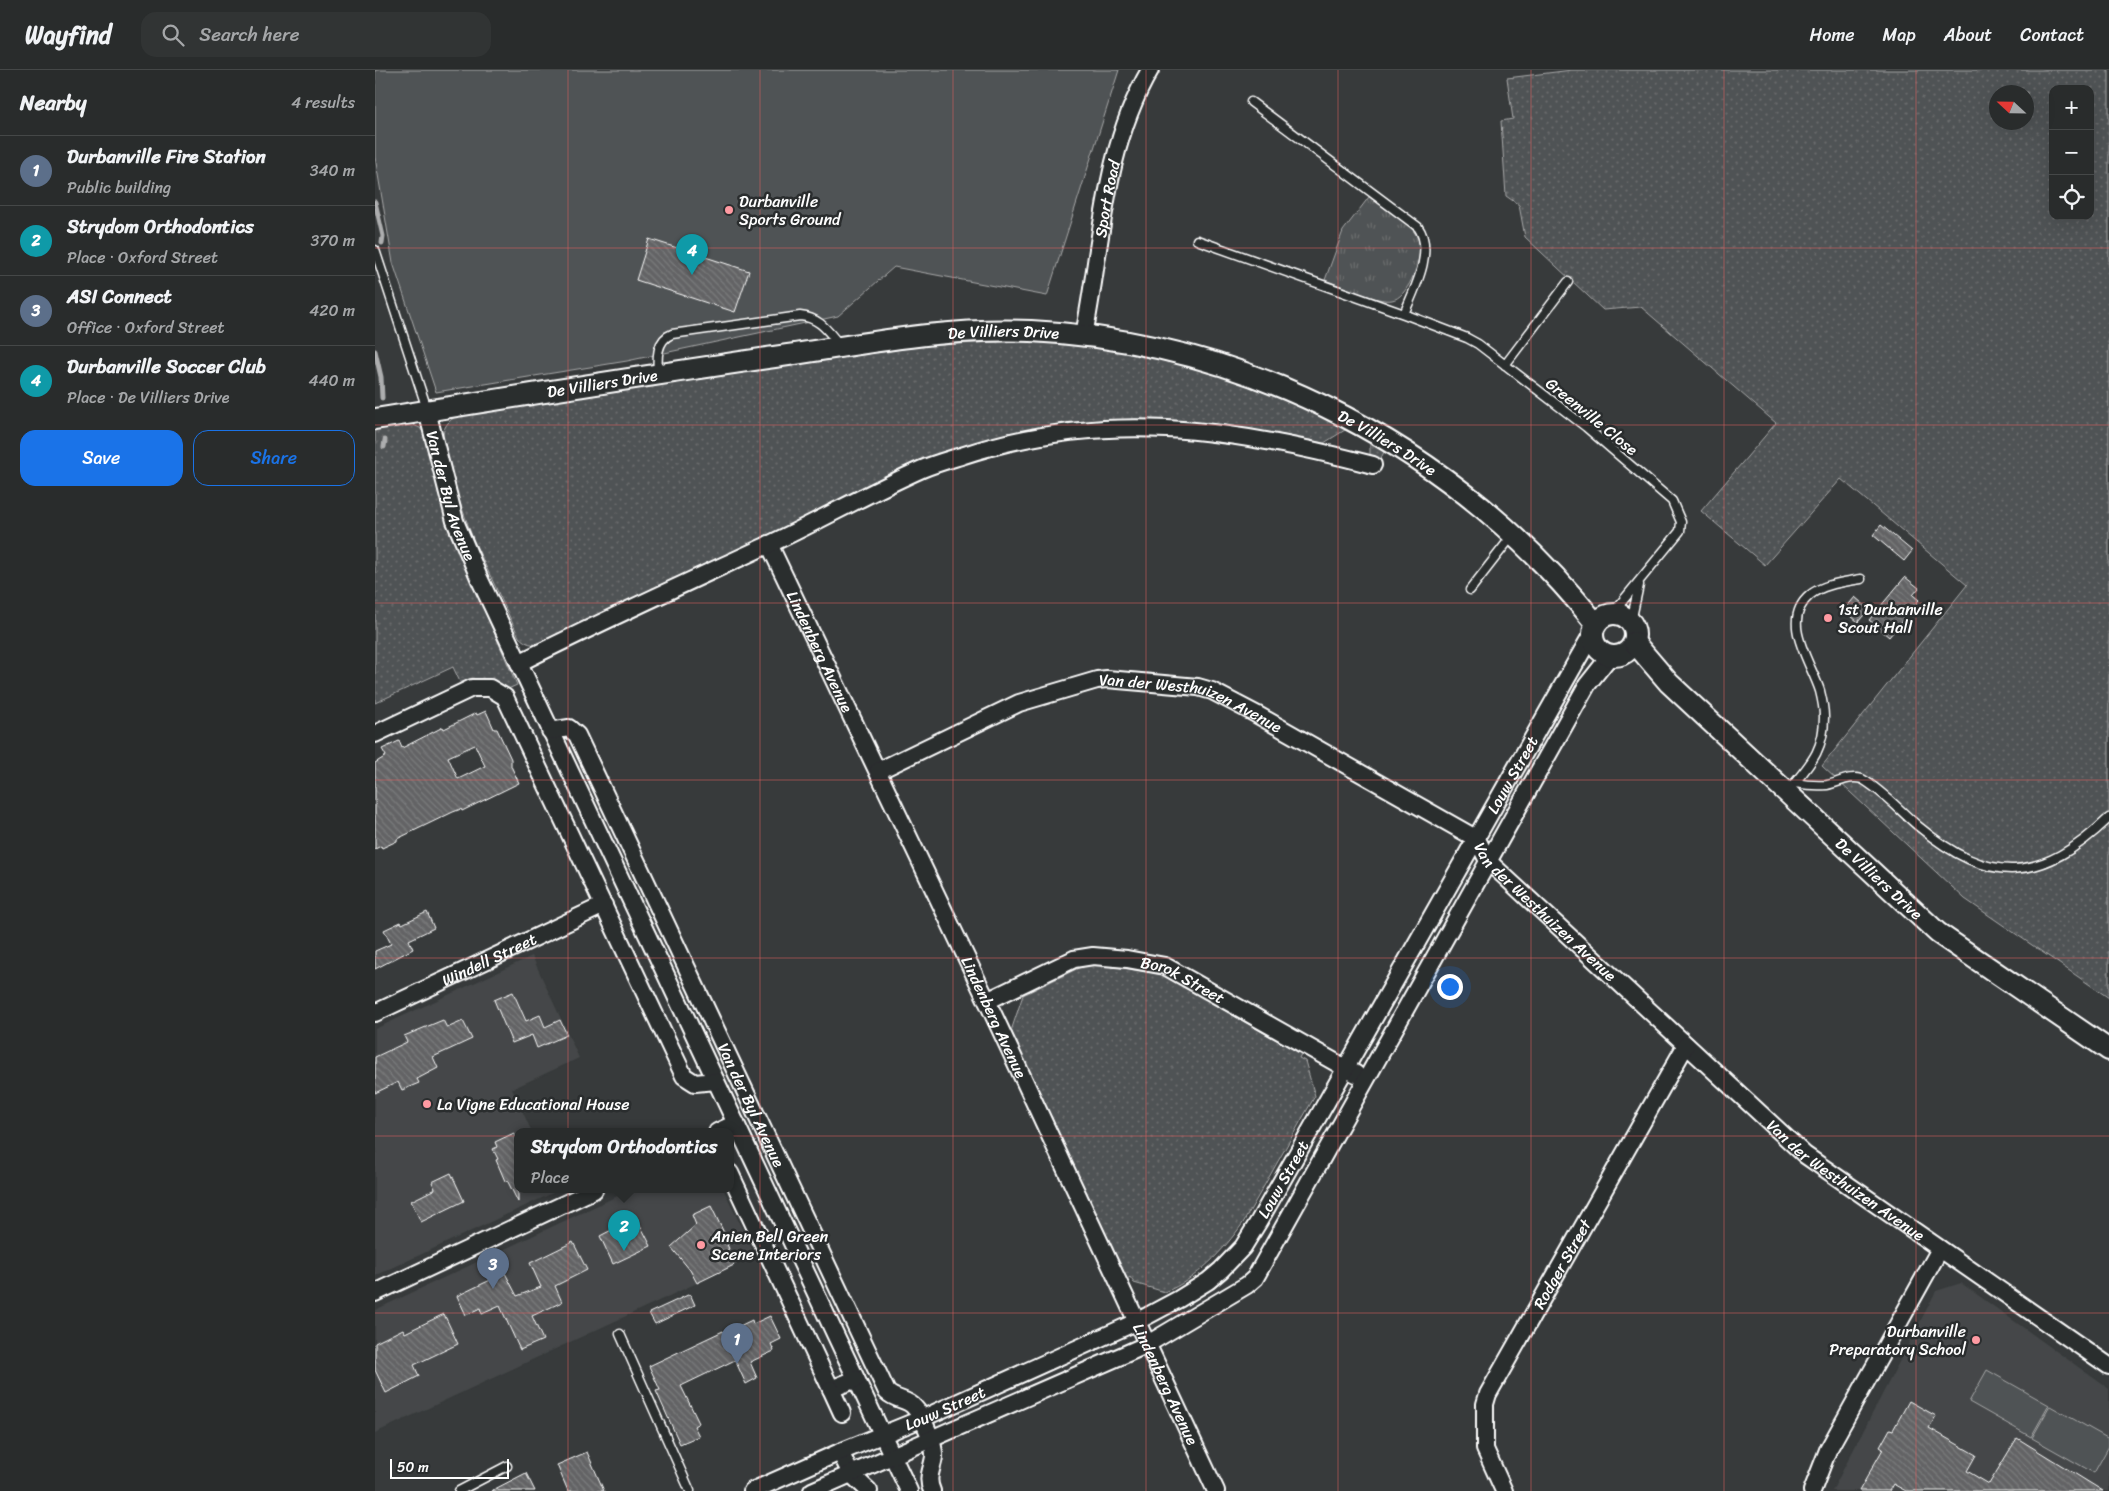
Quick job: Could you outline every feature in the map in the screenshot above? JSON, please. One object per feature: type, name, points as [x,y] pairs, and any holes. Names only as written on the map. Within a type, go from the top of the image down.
[{"type":"street","name":"Sport Road","points":[[1084,335],[1115,158],[1125,125],[1150,70]]},
{"type":"street","name":"De Villiers Drive","points":[[375,419],[658,373],[930,334],[963,331],[1031,331],[1084,335],[1164,349],[1252,374],[1314,400],[1355,421],[1413,455],[1478,505],[1602,621]]},
{"type":"street","name":"Van der Byl Avenue","points":[[427,411],[455,521],[480,580],[909,1491]]},
{"type":"street","name":"De Villiers Drive","points":[[519,663],[665,591],[769,544],[923,469],[997,444],[1063,432],[1130,428],[1213,432],[1291,445],[1373,466]]},
{"type":"street","name":"Lindenberg Avenue","points":[[769,544],[987,1001],[1216,1491]]},
{"type":"street","points":[[1619,614],[1631,622],[1634,628],[1622,651],[1603,653],[1597,648],[1593,640],[1602,621],[1619,614]]},
{"type":"street","name":"Louw Street","points":[[752,1491],[921,1419],[1136,1322],[1201,1286],[1221,1270],[1238,1252],[1259,1221],[1602,621]]},
{"type":"street","name":"De Villiers Drive","points":[[1622,651],[1669,684],[1791,788],[1938,933],[2109,1050]]},
{"type":"street","name":"Louw Street","points":[[812,1491],[1146,1344],[1239,1290],[1255,1278],[1587,685],[1622,651]]},
{"type":"street","name":"Van der Westhuizen Avenue","points":[[878,771],[1019,703],[1097,680],[1107,679],[1198,687],[1212,691],[1477,839],[1488,861],[1805,1155],[2109,1366]]},
{"type":"street","name":"Van der Byl Avenue","points":[[375,734],[472,688],[490,688],[501,693],[508,703],[684,1076],[695,1083],[716,1081]]},
{"type":"street","name":"Van der Byl Avenue","points":[[550,730],[569,728],[577,735],[887,1392],[891,1396],[913,1406],[931,1438],[934,1454],[928,1481],[932,1491]]},
{"type":"street","name":"Windell Street","points":[[375,1013],[603,905]]},
{"type":"street","name":"Borok Street","points":[[987,1001],[1075,959],[1093,956],[1156,964],[1165,966],[1366,1080]]},
{"type":"street","name":"Rodger Street","points":[[1504,1491],[1485,1449],[1485,1404],[1488,1394],[1686,1045]]},
{"type":"street","points":[[725,1128],[736,1123]]},
{"type":"street","points":[[734,1182],[842,1413]]},
{"type":"street","points":[[375,1293],[588,1193]]},
{"type":"street","points":[[1812,1491],[1828,1450],[1939,1249]]},
{"type":"street","points":[[831,1389],[856,1379]]},
{"type":"street","points":[[840,1452],[851,1474],[869,1491]]},
{"type":"lane","points":[[1251,102],[1418,227],[1426,248],[1414,290],[1404,314]]},
{"type":"lane","name":"Greenville Close","points":[[1197,240],[1467,338],[1586,427],[1672,501],[1681,522],[1680,531],[1639,583],[1602,621]]},
{"type":"lane","name":"Van der Byl Avenue","points":[[375,250],[427,411]]},
{"type":"lane","points":[[1505,365],[1568,282]]},
{"type":"lane","points":[[658,373],[658,352],[665,337],[800,316],[822,323],[841,347]]},
{"type":"lane","points":[[1470,590],[1513,536]]},
{"type":"lane","points":[[1791,788],[1814,759],[1818,750],[1824,719],[1819,689],[1805,657],[1797,629],[1799,612],[1811,594],[1823,588],[1861,579]]},
{"type":"lane","name":"Greenville Close","points":[[1631,622],[1639,583]]},
{"type":"lane","points":[[1791,788],[1829,784],[1853,777],[1862,778],[1943,845],[1971,861],[2006,870],[2023,869],[2048,863],[2073,848],[2109,818]]},
{"type":"lane","points":[[619,1334],[690,1491]]},
{"type":"lane","points":[[459,1491],[507,1466]]},
{"type":"shaded area","name":"La Vigne Educational House","points":[[532,956],[579,1058],[512,1089],[530,1128],[514,1128],[514,1193],[553,1193],[375,1276],[375,1153],[377,1152],[375,1147],[375,1029]]},
{"type":"shaded area","points":[[624,1193],[725,1193],[755,1256],[375,1433],[375,1310]]},
{"type":"shaded area","name":"Durbanville Preparatory School","points":[[1961,1283],[2109,1389],[2109,1491],[1832,1491],[1936,1291]]},
{"type":"green space","name":"Durbanville Sports Ground","points":[[375,70],[1119,70],[1047,296],[894,267],[838,316],[627,361],[436,392],[393,263],[375,157]]},
{"type":"green space","points":[[1572,70],[2109,70],[2109,998],[1965,899],[1822,766],[1967,585],[1841,479],[1765,565],[1701,511],[1776,423],[1641,307],[1603,310],[1525,237],[1519,205],[1506,196],[1501,121],[1513,119],[1507,78]]},
{"type":"green space","points":[[1369,197],[1408,225],[1415,233],[1419,242],[1418,263],[1412,279],[1403,293],[1398,298],[1392,300],[1378,299],[1325,280],[1343,231]]},
{"type":"green space","points":[[1032,340],[1138,351],[1214,370],[1306,404],[1386,448],[1380,460],[1370,456],[1370,443],[1345,430],[1324,443],[1263,431],[1169,420],[1106,420],[1058,425],[995,438],[949,453],[542,643],[533,644],[527,643],[519,637],[473,539],[457,494],[443,440],[447,425],[459,415],[922,346]]},
{"type":"green space","points":[[409,423],[420,428],[425,435],[442,506],[451,534],[517,685],[508,689],[497,683],[485,680],[473,680],[461,684],[453,667],[375,703],[375,428]]},
{"type":"green space","points":[[1089,963],[1161,974],[1301,1054],[1299,1058],[1305,1061],[1315,1096],[1243,1223],[1209,1263],[1188,1280],[1165,1292],[1134,1283],[1130,1277],[1126,1280],[1011,1031],[1023,995]]},
{"type":"green space","points":[[1987,1370],[2049,1405],[2031,1437],[1969,1402]]},
{"type":"green space","points":[[2050,1406],[2109,1439],[2109,1446],[2094,1473],[2032,1438]]},
{"type":"building","points":[[649,239],[749,271],[735,312],[636,280]]},
{"type":"building","points":[[1881,525],[1912,551],[1904,561],[1873,535]]},
{"type":"building","points":[[1905,577],[1919,588],[1913,595],[1919,600],[1889,637],[1869,620]]},
{"type":"building","points":[[1855,597],[1869,609],[1858,622],[1844,610]]},
{"type":"building","points":[[486,711],[511,759],[511,766],[519,783],[462,811],[461,809],[453,812],[382,848],[381,846],[375,849],[375,763],[386,756],[382,749],[399,741],[402,748],[443,727],[444,729],[476,713],[477,715]],"holes":[[[475,745],[485,766],[458,779],[448,757]]]},
{"type":"building","points":[[427,912],[434,928],[409,940],[413,949],[375,969],[375,951],[391,944],[384,930]]},
{"type":"building","points":[[513,992],[526,1021],[540,1015],[545,1027],[560,1020],[567,1035],[537,1048],[532,1035],[512,1043],[494,1000]]},
{"type":"building","points":[[443,1020],[447,1028],[463,1021],[472,1039],[433,1057],[438,1068],[417,1079],[419,1083],[402,1090],[398,1082],[375,1093],[375,1057],[407,1042],[404,1036]]},
{"type":"building","points":[[514,1133],[514,1193],[518,1193],[518,1202],[507,1180],[505,1181],[496,1160],[498,1159],[493,1149],[497,1147],[495,1142]]},
{"type":"building","points":[[451,1173],[464,1201],[421,1222],[411,1201],[435,1189],[432,1182]]},
{"type":"building","name":"Anien Bell Green Scene Interiors","points":[[711,1206],[729,1243],[727,1244],[729,1249],[727,1250],[734,1265],[697,1283],[690,1270],[671,1247],[696,1225],[692,1215]]},
{"type":"building","points":[[635,1215],[651,1246],[613,1264],[600,1236],[625,1223],[624,1220]]},
{"type":"building","points":[[573,1242],[587,1270],[555,1286],[562,1302],[532,1316],[543,1340],[520,1350],[500,1306],[482,1314],[480,1308],[466,1315],[457,1296],[505,1273],[517,1296],[541,1287],[530,1263]]},
{"type":"building","points":[[690,1294],[695,1305],[655,1324],[649,1313]]},
{"type":"building","points":[[444,1314],[458,1344],[414,1365],[419,1376],[386,1393],[375,1370],[375,1343],[403,1329],[405,1333]]},
{"type":"building","points":[[770,1316],[781,1339],[771,1344],[774,1351],[750,1362],[757,1378],[746,1384],[735,1360],[681,1386],[699,1423],[694,1426],[699,1436],[680,1444],[656,1391],[660,1390],[649,1366],[723,1331],[725,1333],[752,1320],[753,1324]]},
{"type":"building","points":[[1909,1401],[1936,1416],[1929,1428],[1976,1455],[1967,1471],[1989,1484],[2017,1438],[2103,1491],[1906,1491],[1893,1484],[1889,1491],[1859,1491],[1883,1449],[1880,1447],[1890,1429],[1893,1430]]},
{"type":"building","points":[[587,1452],[604,1491],[568,1491],[557,1465]]},
{"type":"building","points":[[526,1473],[535,1491],[491,1491]]},
{"type":"waterway","points":[[375,202],[383,236],[382,243]]},
{"type":"waterway","points":[[375,351],[381,377],[382,398]]},
{"type":"waterway","points":[[384,447],[385,440]]},
{"type":"place","name":"Durbanville Sports Ground","points":[[729,210]]},
{"type":"place","name":"Durbanville Soccer Club","points":[[692,275]]},
{"type":"place","name":"1st Durbanville Scout Hall","points":[[1828,618]]},
{"type":"place","name":"La Vigne Educational House","points":[[427,1104]]},
{"type":"place","name":"Anien Bell Green Scene Interiors","points":[[701,1245]]},
{"type":"place","name":"Strydom Orthodontics","points":[[624,1251]]},
{"type":"place","name":"ASI Connect","points":[[493,1289]]},
{"type":"place","name":"Durbanville Preparatory School","points":[[1976,1340]]},
{"type":"place","name":"Durbanville Fire Station","points":[[737,1364]]}]
